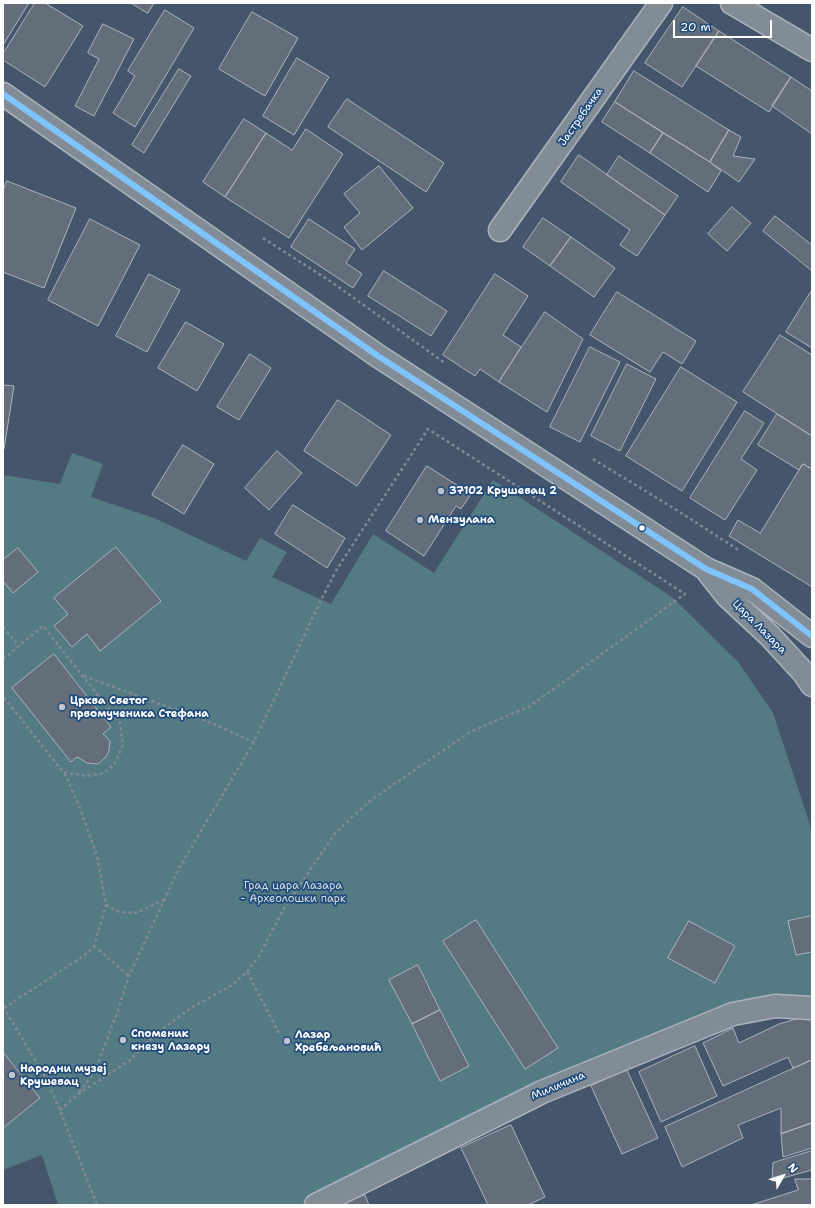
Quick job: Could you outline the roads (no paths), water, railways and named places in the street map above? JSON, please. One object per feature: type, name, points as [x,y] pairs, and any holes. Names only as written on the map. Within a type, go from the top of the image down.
[{"type":"main road","name":"Јастребачка","points":[[500,230],[661,3]]},
{"type":"main road","points":[[732,3],[812,50]]},
{"type":"main road","name":"Цара Лазара","points":[[3,94],[378,356],[706,570],[752,589],[809,630]]},
{"type":"main road","name":"Цара Лазара","points":[[706,570],[727,596],[770,636],[803,672],[812,685]]},
{"type":"main road","name":"Миличина","points":[[316,1205],[542,1092],[733,1014],[775,1006],[812,1008]]},
{"type":"place","name":"37102 Крушевац 2","points":[[441,491]]},
{"type":"place","name":"Мензулана","points":[[420,520]]},
{"type":"place","name":"Црква Светог првомученика Стефана","points":[[62,707]]},
{"type":"place","name":"Споменик кнезу Лазару","points":[[123,1040]]},
{"type":"place","name":"Лазар Хребељановић","points":[[287,1041]]},
{"type":"place","name":"Народни музеј Крушевац","points":[[12,1075]]},
{"type":"park label","name":"Град цара Лазара - Археолошки парк","points":[[293,892]]}]
